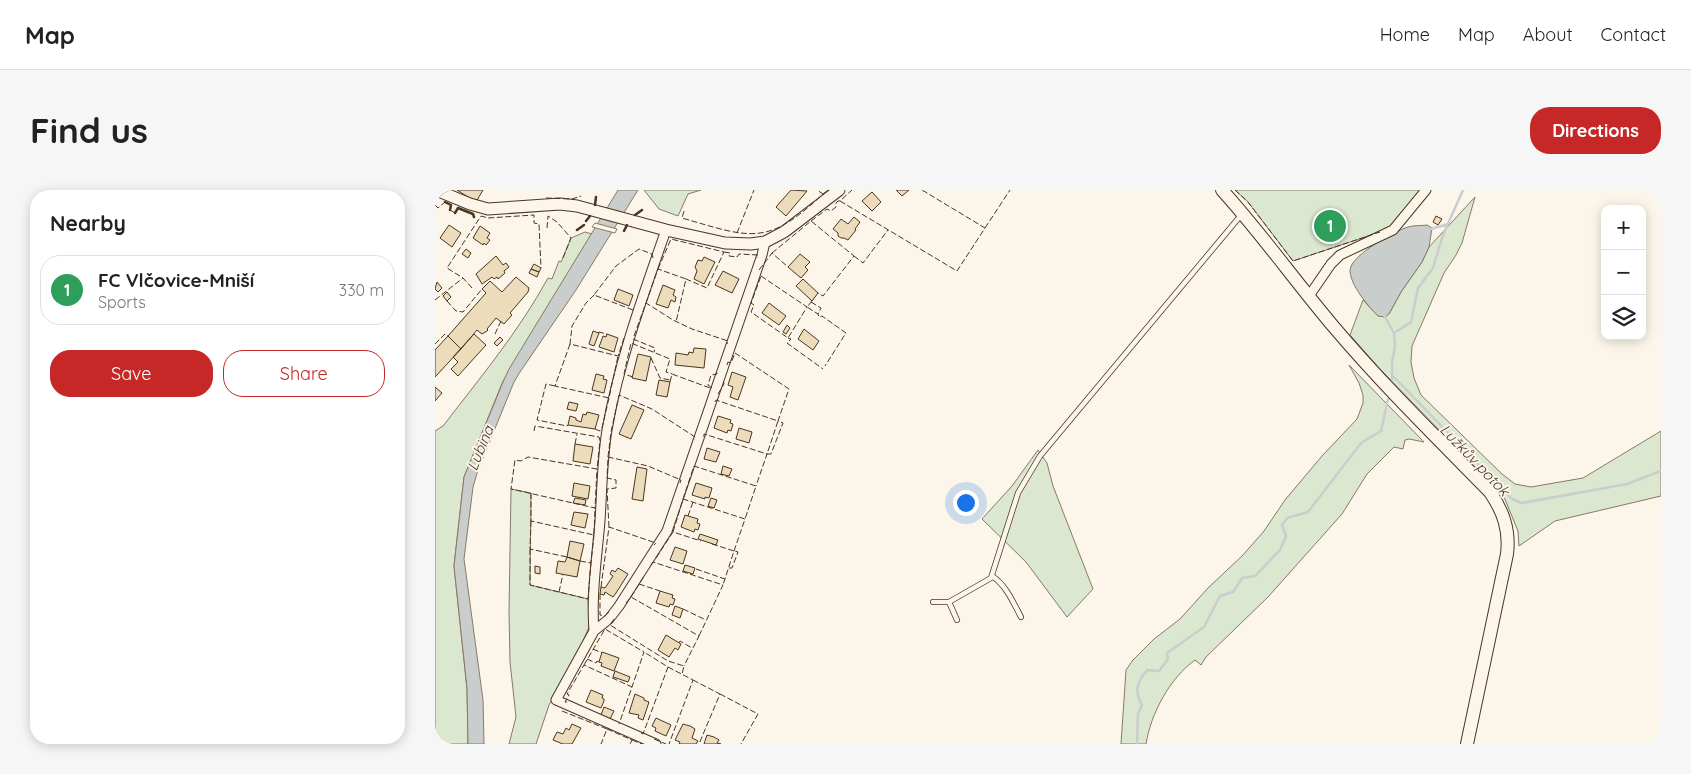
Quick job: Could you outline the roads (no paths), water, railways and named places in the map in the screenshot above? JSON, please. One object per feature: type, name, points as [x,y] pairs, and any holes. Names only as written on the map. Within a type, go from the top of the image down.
[{"type":"main road","points":[[436,190],[480,208],[560,204],[577,206],[667,230],[725,243],[745,245],[765,242],[783,232],[839,190]]},
{"type":"main road","points":[[1222,190],[1243,213],[1361,358],[1489,492],[1503,514],[1508,540],[1507,554],[1467,744]]},
{"type":"street","points":[[1309,296],[1331,264],[1340,256],[1393,230],[1426,190]]},
{"type":"street","points":[[594,631],[595,577],[602,472],[607,432],[627,342],[667,230]]},
{"type":"street","points":[[655,744],[556,700],[594,631],[609,619],[619,606],[667,531],[765,242]]},
{"type":"lane","points":[[933,602],[949,602],[991,578],[1018,493],[1040,456],[1243,213]]},
{"type":"lane","points":[[991,576],[998,580],[1007,592],[1021,617]]},
{"type":"lane","points":[[949,602],[957,620]]},
{"type":"water","name":"Lubina","points":[[618,190],[638,190],[576,290],[514,382],[478,470],[473,487],[464,559],[483,700],[484,744],[468,744],[467,688],[454,566],[464,477],[509,369]]},
{"type":"water","points":[[1427,225],[1432,228],[1429,247],[1422,262],[1401,292],[1389,314],[1385,317],[1378,316],[1356,289],[1350,270],[1352,264],[1374,244],[1394,233],[1410,226]]},
{"type":"waterway","points":[[1392,384],[1392,362],[1395,346],[1394,333],[1411,322],[1418,288],[1433,268],[1443,235],[1463,190]]},
{"type":"waterway","points":[[1431,229],[1448,224]]},
{"type":"waterway","points":[[1384,314],[1394,333]]},
{"type":"waterway","name":"Lužkův potok","points":[[1393,376],[1512,499],[1522,503],[1627,484],[1661,471]]},
{"type":"waterway","points":[[1137,744],[1138,714],[1142,705],[1137,691],[1144,674],[1147,670],[1159,671],[1168,659],[1167,653],[1204,627],[1220,596],[1233,592],[1242,578],[1255,576],[1280,550],[1286,536],[1282,525],[1287,518],[1308,512],[1361,443],[1381,431],[1388,399]]},
{"type":"place","name":"FC Vlčovice-Mniší","points":[[1330,226]]}]
